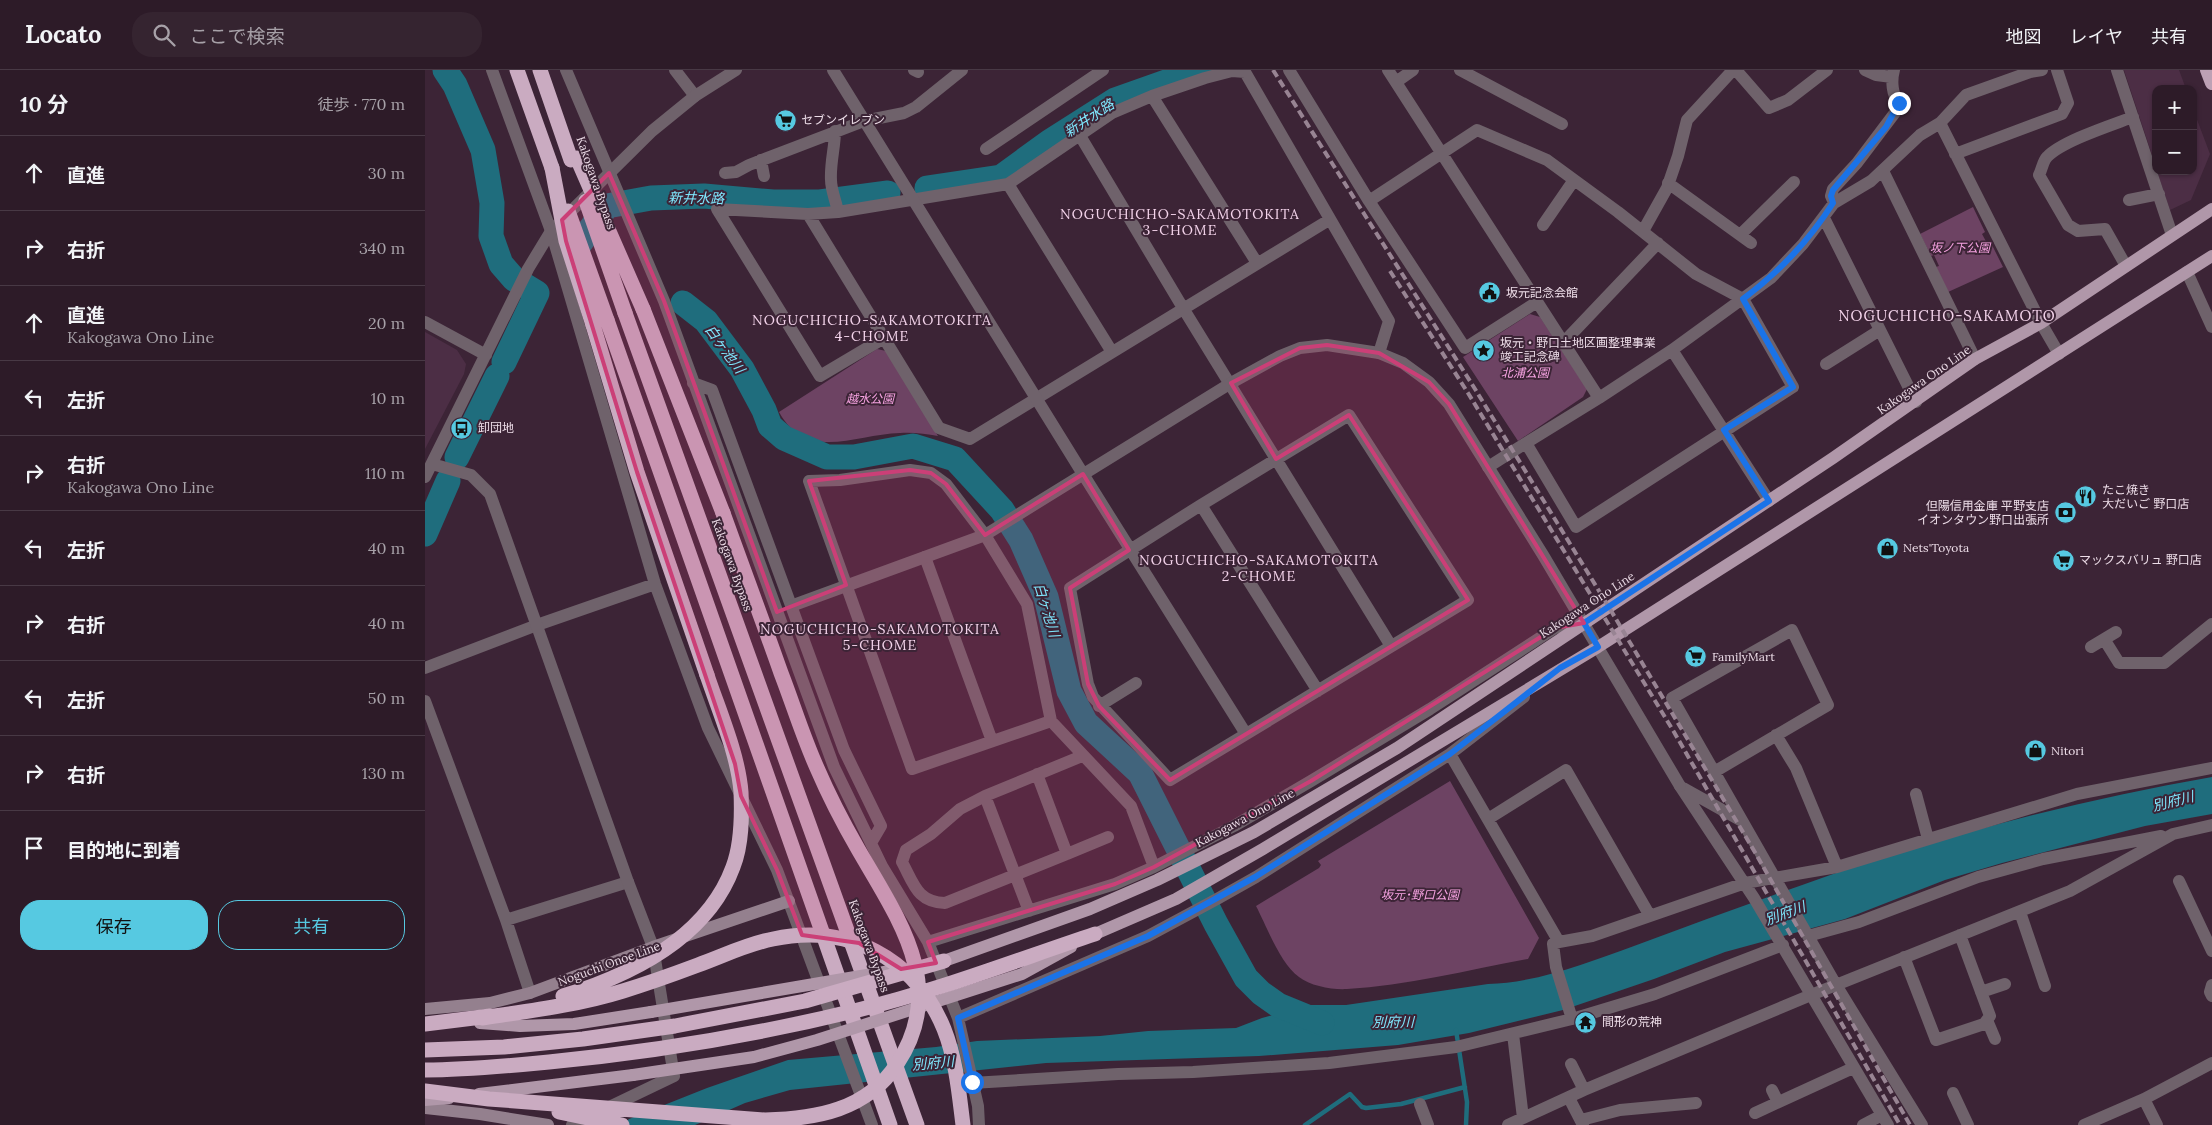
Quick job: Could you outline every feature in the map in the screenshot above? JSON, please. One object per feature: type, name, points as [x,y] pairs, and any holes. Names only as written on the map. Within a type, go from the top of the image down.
[{"type":"highway","points":[[517,70],[552,168],[600,323],[890,1125]]},
{"type":"highway","name":"Kakogawa Bypass","points":[[540,70],[574,159],[625,313],[917,1125]]},
{"type":"highway","points":[[2207,70],[2212,83]]},
{"type":"highway","points":[[425,1091],[489,1099],[765,1120],[795,1120],[823,1115],[848,1107],[870,1093],[890,1075],[906,1051],[915,1027],[919,1002],[914,956],[905,931],[837,810],[817,768],[723,513],[643,309],[574,159]]},
{"type":"highway","points":[[482,1018],[577,992],[669,948],[691,929],[710,908],[724,888],[734,866],[739,844],[741,790],[735,764],[707,675],[637,472],[600,323]]},
{"type":"highway","points":[[425,1024],[533,1010],[621,992],[772,939],[815,934],[837,937],[874,950],[893,962],[914,980],[928,996],[945,1030],[953,1057],[963,1125]]},
{"type":"highway","points":[[425,1070],[510,1066],[590,1058],[680,1046],[765,1031],[859,1010],[1095,934]]},
{"type":"highway","points":[[425,1050],[504,1047],[583,1039],[675,1026],[805,1001],[944,961]]},
{"type":"highway","points":[[489,1099],[622,1125]]},
{"type":"main road","name":"Kakogawa Ono Line","points":[[425,1018],[520,1026],[574,1024],[944,961],[1090,909],[1157,880],[1254,832],[1397,748],[1769,501],[1916,402],[1975,359],[2041,323],[2212,208]]},
{"type":"main road","points":[[425,1100],[633,1075],[754,1057],[817,1040],[1022,974],[1095,934],[1176,899],[1263,850],[1560,668],[1598,647],[2212,256]]},
{"type":"main road","name":"Noguchi Onoe Line","points":[[425,1009],[490,1003],[529,993],[653,947],[789,901]]},
{"type":"main road","points":[[425,1108],[480,1114],[548,1125]]},
{"type":"street","points":[[492,70],[551,231],[655,584],[708,728],[777,870],[872,1125]]},
{"type":"street","points":[[566,70],[661,293],[834,767],[871,843],[928,942],[960,1024],[978,1106],[979,1125]]},
{"type":"street","points":[[675,70],[695,96]]},
{"type":"street","points":[[425,477],[528,269],[551,231],[652,131],[695,96],[736,70]]},
{"type":"street","points":[[833,70],[1035,399],[1246,734]]},
{"type":"street","points":[[725,173],[737,172],[761,160],[864,121],[904,113],[916,107],[962,70]]},
{"type":"street","points":[[986,149],[1103,70]]},
{"type":"street","points":[[1289,70],[1369,201],[1465,348],[1537,302]]},
{"type":"street","points":[[1388,70],[1599,398]]},
{"type":"street","points":[[1396,82],[1413,70]]},
{"type":"street","points":[[1460,70],[1562,124]]},
{"type":"street","points":[[1643,231],[1669,183],[1687,120],[1738,71],[1769,108],[1788,100],[1827,70]]},
{"type":"street","points":[[1833,203],[1831,196],[1833,190],[1857,163],[1897,110],[1899,103],[1895,98],[1893,74],[1876,75],[1865,70]]},
{"type":"street","points":[[1488,467],[1672,350],[1771,278],[1803,244],[1824,218],[1833,203],[1871,181],[1919,135],[1940,123],[1967,95],[2030,72],[2043,70]]},
{"type":"street","points":[[1955,154],[2062,114],[2068,103],[2057,70]]},
{"type":"street","points":[[2117,70],[2172,235]]},
{"type":"street","points":[[883,338],[819,376],[717,209],[808,214],[838,212],[1009,184],[1111,112],[1152,96],[1232,71],[1245,72],[1389,321],[1379,352]]},
{"type":"street","points":[[1152,96],[1257,263]]},
{"type":"street","points":[[2126,266],[2105,230],[2078,231],[2068,226],[2039,174],[2047,157],[2057,150],[2082,137],[2133,117]]},
{"type":"street","points":[[1940,123],[2041,323],[2059,354]]},
{"type":"street","points":[[1369,201],[1477,130],[1547,160],[1643,231],[1696,274],[1743,299],[1793,387],[1576,527],[1526,443]]},
{"type":"street","points":[[835,131],[831,183],[838,212]]},
{"type":"street","points":[[1079,134],[1183,308],[1391,646]]},
{"type":"street","points":[[761,160],[764,176]]},
{"type":"street","points":[[1883,171],[1975,359]]},
{"type":"street","points":[[1543,225],[1574,180]]},
{"type":"street","points":[[1740,235],[1794,182]]},
{"type":"street","points":[[1669,183],[1751,243]]},
{"type":"street","points":[[1009,184],[1112,352]]},
{"type":"street","points":[[2129,200],[2159,194]]},
{"type":"street","points":[[808,214],[939,428],[970,439],[1329,220]]},
{"type":"street","points":[[1824,218],[1916,402]]},
{"type":"street","points":[[1563,343],[1657,243]]},
{"type":"street","points":[[2187,272],[2212,327]]},
{"type":"street","points":[[425,322],[486,355]]},
{"type":"street","points":[[1826,364],[1880,330]]},
{"type":"street","points":[[791,606],[846,584],[985,535],[1231,384],[1280,356],[1300,348],[1327,345],[1379,352],[1403,363],[1429,382],[1449,404],[1584,623],[1680,786],[1745,883],[1783,945],[1885,1120],[1863,1125]]},
{"type":"street","points":[[1672,350],[1769,501]]},
{"type":"street","points":[[693,383],[712,390],[843,750],[881,826],[871,843]]},
{"type":"street","points":[[1349,416],[1467,600],[1170,780],[1099,706],[1093,697],[1069,588],[1276,459],[1349,416]]},
{"type":"street","points":[[432,464],[471,475],[490,494],[628,882],[653,947],[673,1076],[572,1125]]},
{"type":"street","points":[[1051,721],[912,769],[809,481],[840,480],[910,470],[931,473],[946,484],[985,535],[1027,604],[1051,721],[1131,806],[1154,867]]},
{"type":"street","points":[[1201,505],[1318,691]]},
{"type":"street","points":[[925,557],[991,741]]},
{"type":"street","points":[[425,668],[537,625],[655,584]]},
{"type":"street","points":[[928,942],[1115,884],[1154,867],[1234,826],[1311,781],[1438,704],[1555,628],[1584,623]]},
{"type":"street","points":[[2104,640],[2119,663],[2164,663],[2212,624]]},
{"type":"street","points":[[1714,772],[1828,705],[1792,630],[1672,698],[1714,772],[1744,823],[1836,985],[1922,1125]]},
{"type":"street","points":[[2091,647],[2116,632]]},
{"type":"street","points":[[960,1024],[1148,936],[1255,877],[1450,754],[1560,668]]},
{"type":"street","points":[[1099,706],[1136,683]]},
{"type":"street","points":[[425,701],[506,920],[529,993]]},
{"type":"street","points":[[1776,735],[1796,768],[1837,867]]},
{"type":"street","points":[[1450,754],[1559,942]]},
{"type":"street","points":[[1082,756],[985,796],[960,809],[931,834],[906,850],[901,862],[920,896],[931,902],[945,903],[1108,837]]},
{"type":"street","points":[[1572,1019],[1556,967],[1553,944],[1592,936],[1745,883],[1778,883],[2077,794],[2212,768]]},
{"type":"street","points":[[1488,819],[1566,770],[1650,916]]},
{"type":"street","points":[[1037,774],[1067,854]]},
{"type":"street","points":[[1680,786],[1744,823]]},
{"type":"street","points":[[1916,794],[1928,839]]},
{"type":"street","points":[[985,796],[1014,876],[1029,911]]},
{"type":"street","points":[[1808,936],[1859,922],[1987,875],[2043,860],[2212,825]]},
{"type":"street","points":[[1508,1125],[1584,1090],[1811,995],[2070,891],[2173,834]]},
{"type":"street","points":[[2179,881],[2212,951]]},
{"type":"street","points":[[506,920],[628,882]]},
{"type":"street","points":[[2019,912],[2045,986]]},
{"type":"street","points":[[1904,957],[1936,1040],[1984,1024],[1990,1016],[1960,935]]},
{"type":"street","points":[[972,1082],[1193,1072],[1320,1063],[1402,1055],[1461,1046],[1572,1019],[1655,994],[1783,945]]},
{"type":"street","points":[[1981,992],[2005,984]]},
{"type":"street","points":[[2212,985],[2210,992],[2212,996]]},
{"type":"street","points":[[1987,1020],[1995,1039]]},
{"type":"street","points":[[1513,1034],[1523,1118]]},
{"type":"street","points":[[2084,1125],[2145,1099],[2212,1063]]},
{"type":"street","points":[[1571,1064],[1584,1090]]},
{"type":"street","points":[[1755,1113],[1775,1096],[1853,1068]]},
{"type":"street","points":[[1953,1093],[1953,1108],[1968,1125]]},
{"type":"street","points":[[1569,1098],[1582,1122],[1620,1110],[1696,1103]]},
{"type":"street","points":[[2145,1099],[2157,1125]]},
{"type":"street","points":[[1420,1104],[1428,1125]]},
{"type":"highlighted area","points":[[609,173],[664,301],[777,612],[846,585],[809,481],[910,470],[931,473],[946,484],[985,535],[1083,474],[1129,550],[1070,588],[1088,684],[1099,706],[1170,780],[1468,600],[1349,415],[1276,459],[1231,383],[1300,348],[1327,345],[1379,353],[1429,382],[1449,404],[1584,623],[1555,628],[1311,781],[1154,867],[1115,884],[928,942],[936,963],[901,969],[859,943],[802,935],[777,870],[741,796],[735,764],[637,472],[566,241],[562,220]]},
{"type":"shaded area","points":[[2124,70],[2179,70],[2185,85],[2152,85],[2152,155]]},
{"type":"shaded area","points":[[2197,120],[2210,154],[2191,200],[2170,210],[2158,175],[2197,175]]},
{"type":"shaded area","points":[[425,332],[457,350],[466,364],[464,374],[425,449]]},
{"type":"green space","name":"坂ノ下公園","points":[[1973,207],[1985,232],[1982,234],[1988,245],[1991,243],[2003,267],[1948,292],[1936,267],[1939,266],[1934,255],[1931,256],[1920,234]]},
{"type":"green space","name":"北浦公園","points":[[1530,314],[1540,317],[1587,389],[1583,397],[1518,441],[1463,357]]},
{"type":"green space","name":"越水公園","points":[[877,349],[886,351],[938,436],[919,433],[883,434],[833,442],[818,441],[804,437],[790,428],[779,412]]},
{"type":"green space","name":"坂元･野口公園","points":[[1450,781],[1539,938],[1528,959],[1415,981],[1370,987],[1329,988],[1309,983],[1299,977],[1292,971],[1280,954],[1256,906],[1319,868],[1321,865],[1318,861]]},
{"type":"water","name":"別府川","points":[[2212,777],[2212,814],[2145,826],[2002,863],[1945,880],[1845,919],[1725,952],[1563,1010],[1469,1033],[1398,1045],[1259,1056],[1046,1063],[790,1090],[745,1103],[695,1125],[622,1125],[629,1119],[707,1088],[788,1060],[936,1047],[977,1041],[1236,1028],[1262,1018],[1309,1005],[1346,1005],[1544,976],[1581,965],[1805,884],[1905,851],[2058,809]]},
{"type":"waterway","name":"白ヶ池川","points":[[445,70],[455,85],[483,150],[492,203],[491,236],[501,264],[514,279],[537,293],[504,362]]},
{"type":"waterway","name":"新井水路","points":[[927,188],[1001,177],[1049,142],[1115,100],[1200,70]]},
{"type":"waterway","name":"新井水路","points":[[581,268],[576,249],[607,206],[651,198],[704,196],[773,202],[820,202],[888,193]]},
{"type":"waterway","name":"白ヶ池川","points":[[683,303],[706,321],[742,369],[764,410],[770,426],[784,438],[827,457],[854,457],[913,446],[955,459],[1002,510],[1021,540],[1046,597],[1069,691],[1086,723],[1140,773],[1216,924],[1246,978],[1261,993],[1278,1005],[1322,1023]]},
{"type":"waterway","name":"新井水路","points":[[457,457],[497,376]]},
{"type":"waterway","name":"新井水路","points":[[425,534],[448,481]]},
{"type":"waterway","points":[[1456,1030],[1467,1102],[1466,1125]]},
{"type":"waterway","points":[[1305,1125],[1350,1094],[1362,1107],[1366,1108],[1401,1104],[1465,1087]]},
{"type":"railway","points":[[1273,70],[1475,389],[1607,604],[1756,854],[1910,1125]]},
{"type":"railway","points":[[1390,271],[1468,393],[1674,732],[1900,1125]]},
{"type":"place","name":"セブンイレブン","points":[[785,120]]},
{"type":"place","name":"坂元記念会館","points":[[1490,293]]},
{"type":"place","name":"坂元・野口土地区画整理事業 竣工記念碑","points":[[1484,350]]},
{"type":"place","name":"卸団地","points":[[462,428]]},
{"type":"place","name":"たこ焼き 大だいご 野口店","points":[[2086,497]]},
{"type":"place","name":"但陽信用金庫 平野支店 イオンタウン野口出張所","points":[[2065,513]]},
{"type":"place","name":"Nets'Toyota","points":[[1887,548]]},
{"type":"place","name":"マックスバリュ 野口店","points":[[2063,560]]},
{"type":"place","name":"FamilyMart","points":[[1696,657]]},
{"type":"place","name":"Nitori","points":[[2035,751]]},
{"type":"place","name":"間形の荒神","points":[[1586,1022]]},
{"type":"district","name":"NOGUCHICHO-SAKAMOTOKITA 3-CHOME","points":[[1180,222]]},
{"type":"district","name":"NOGUCHICHO-SAKAMOTO","points":[[1947,316]]},
{"type":"district","name":"NOGUCHICHO-SAKAMOTOKITA 4-CHOME","points":[[872,328]]},
{"type":"district","name":"NOGUCHICHO-SAKAMOTOKITA 2-CHOME","points":[[1259,568]]},
{"type":"district","name":"NOGUCHICHO-SAKAMOTOKITA 5-CHOME","points":[[880,638]]},
{"type":"route","points":[[972,1082],[958,1018],[1148,936],[1217,899],[1450,754],[1560,668],[1598,647],[1584,623],[1769,501],[1724,430],[1793,387],[1743,299],[1771,278],[1824,218],[1833,203],[1831,196],[1833,190],[1886,127],[1897,110],[1899,103]]}]
